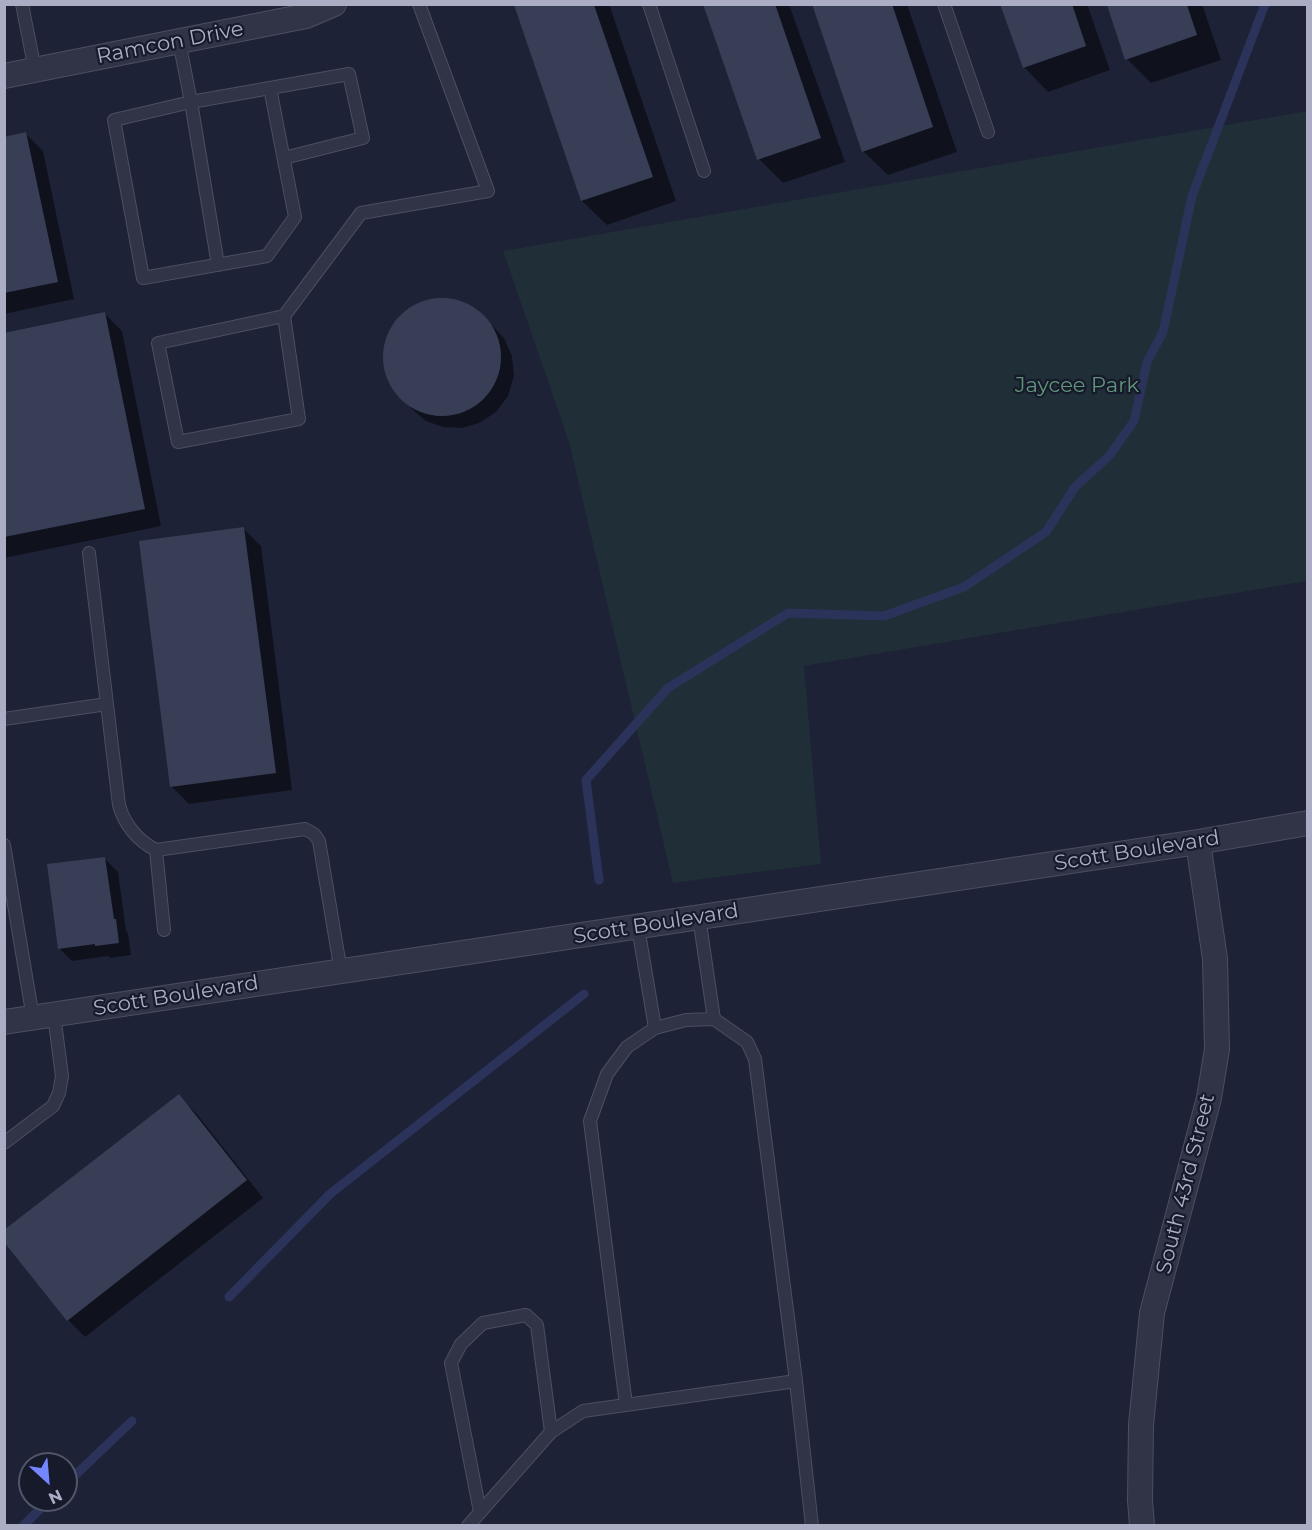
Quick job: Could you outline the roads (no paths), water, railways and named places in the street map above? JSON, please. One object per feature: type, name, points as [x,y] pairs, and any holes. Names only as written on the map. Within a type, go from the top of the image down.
[{"type":"street","name":"Ramcon Drive","points":[[4,76],[306,16],[334,4]]},
{"type":"street","name":"Scott Boulevard","points":[[4,1022],[1198,842],[1308,823]]},
{"type":"street","name":"South 43rd Street","points":[[1142,1526],[1141,1425],[1152,1313],[1209,1098],[1217,1049],[1215,959],[1198,842]]},
{"type":"lane","points":[[22,4],[35,70]]},
{"type":"lane","points":[[284,316],[299,418],[178,442],[158,343],[284,316],[361,213],[488,191],[419,4]]},
{"type":"lane","points":[[649,4],[704,171]]},
{"type":"lane","points":[[944,4],[988,132]]},
{"type":"lane","points":[[179,41],[218,265]]},
{"type":"lane","points":[[270,88],[295,217],[267,256],[143,278],[114,120],[191,102],[270,88],[349,74],[363,138],[284,158]]},
{"type":"lane","points":[[88,553],[122,816],[145,844],[156,850],[305,829],[314,834],[319,841],[341,972]]},
{"type":"lane","points":[[4,719],[107,704]]},
{"type":"lane","points":[[4,845],[10,916],[62,1076],[59,1093],[53,1106],[4,1143]]},
{"type":"lane","points":[[156,850],[164,930]]},
{"type":"lane","points":[[699,917],[714,1019]]},
{"type":"lane","points":[[638,927],[655,1028]]},
{"type":"lane","points":[[626,1405],[590,1121],[608,1074],[627,1047],[655,1028],[686,1020],[714,1019],[747,1042],[755,1059],[812,1526]]},
{"type":"lane","points":[[480,1512],[451,1364],[461,1344],[483,1323],[526,1315],[537,1325],[550,1432]]},
{"type":"lane","points":[[468,1526],[550,1432],[583,1411],[796,1381]]},
{"type":"waterway","points":[[599,880],[586,780],[668,688],[788,613],[884,616],[964,587],[1046,532],[1075,487],[1109,456],[1134,421],[1147,362],[1163,332],[1192,196],[1265,4]]},
{"type":"waterway","points":[[229,1297],[330,1194],[584,994]]},
{"type":"waterway","points":[[78,1473],[132,1421]]},
{"type":"waterway","points":[[23,1526],[37,1512]]},
{"type":"park label","name":"Jaycee Park","points":[[1077,386]]}]
